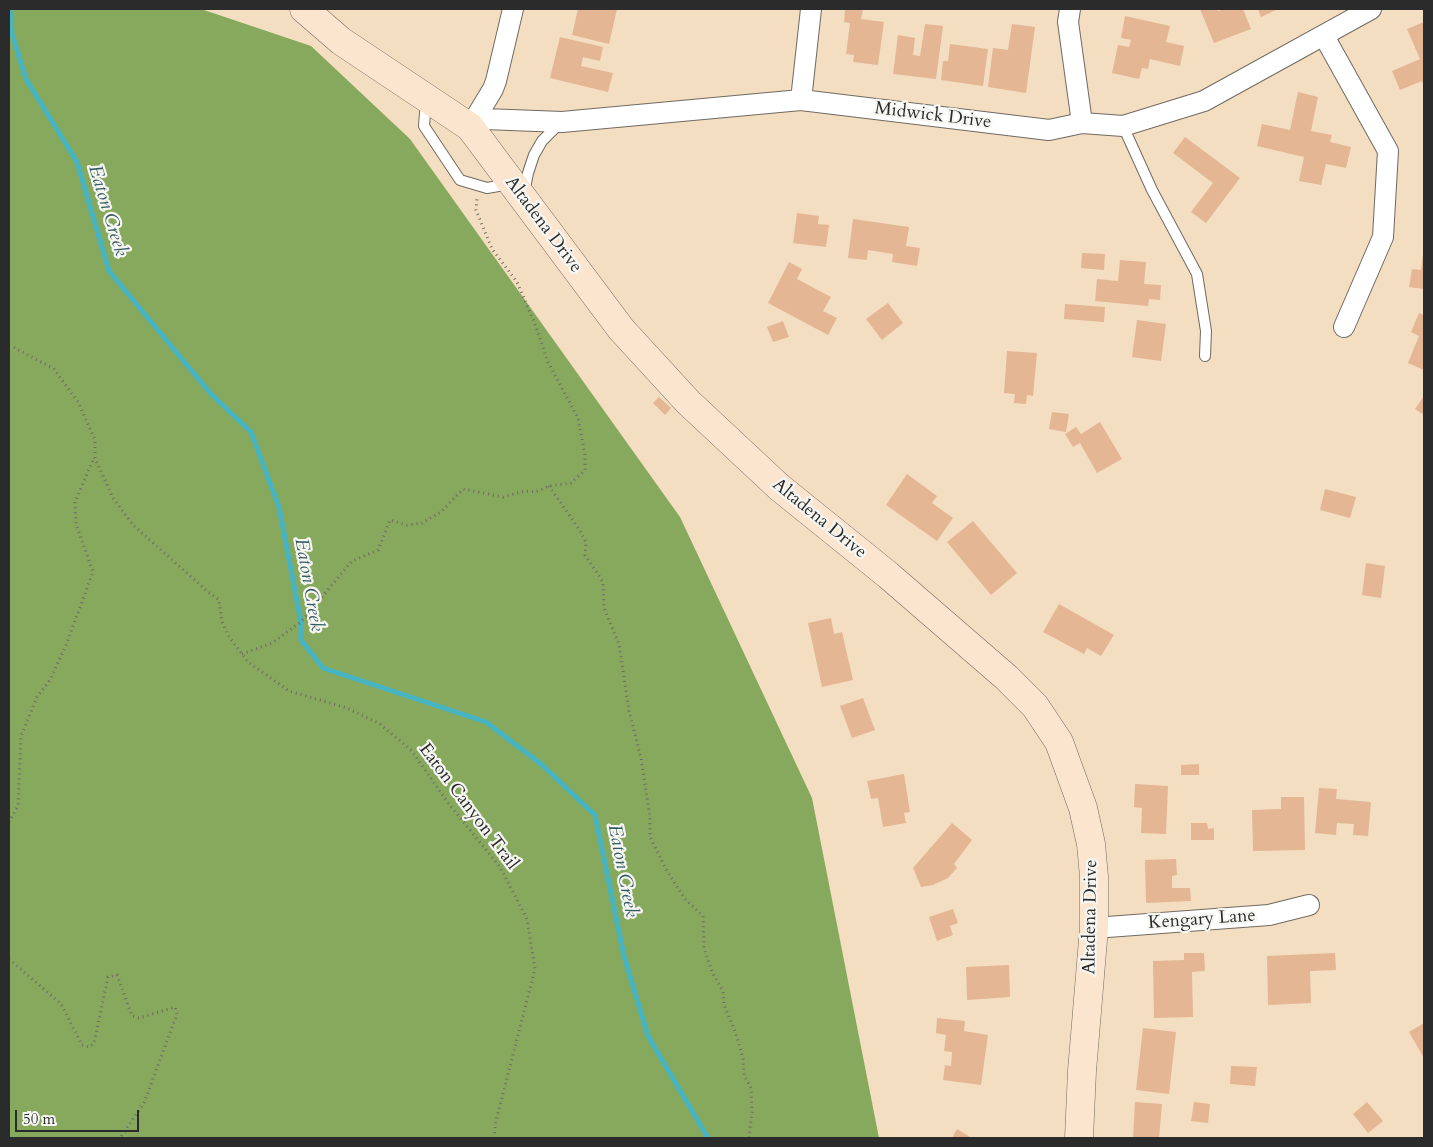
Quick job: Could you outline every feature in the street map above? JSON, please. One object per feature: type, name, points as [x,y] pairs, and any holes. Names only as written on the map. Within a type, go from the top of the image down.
[{"type":"main road","name":"Altadena Drive","points":[[304,9],[341,41],[470,127],[622,329],[688,402],[779,487],[888,575],[1007,678],[1035,706],[1060,742],[1083,808],[1091,844],[1094,877],[1094,928],[1082,1071],[1079,1138]]},
{"type":"street","points":[[470,127],[493,89],[513,9]]},
{"type":"street","points":[[801,100],[811,9]]},
{"type":"street","points":[[1070,9],[1068,22],[1082,123]]},
{"type":"street","name":"Midwick Drive","points":[[470,127],[485,119],[562,122],[801,100],[1049,130],[1082,123],[1122,126],[1204,101],[1371,9]]},
{"type":"street","points":[[1324,36],[1388,151],[1383,237],[1344,326]]},
{"type":"street","name":"Kengary Lane","points":[[1094,928],[1269,915],[1309,905]]},
{"type":"lane","points":[[426,96],[424,126],[460,180],[487,188],[518,192],[542,141],[562,122]]},
{"type":"lane","points":[[1122,126],[1152,190],[1197,274],[1206,331],[1205,356]]},
{"type":"path","points":[[242,654],[272,643],[301,622],[352,561],[378,550],[390,520],[407,525],[422,523],[441,512],[463,489],[503,498],[524,491],[535,492],[550,486],[571,482],[585,470],[585,455],[578,418],[548,362],[535,324],[517,282],[492,249],[476,210],[478,185]]},
{"type":"path","name":"Eaton Canyon Trail","points":[[9,347],[13,347],[54,369],[78,402],[95,440],[94,458],[113,498],[133,525],[219,600],[222,622],[248,662],[289,692],[347,708],[380,724],[412,751],[448,803],[500,867],[527,919],[536,969],[496,1121],[494,1138]]},
{"type":"path","points":[[9,822],[18,806],[22,736],[37,697],[50,680],[66,645],[93,572],[76,524],[75,502],[94,458]]},
{"type":"path","points":[[550,486],[579,529],[586,542],[585,555],[603,582],[604,608],[619,644],[629,711],[641,758],[650,817],[650,838],[667,871],[685,899],[703,916],[704,948],[712,972],[723,991],[724,1005],[735,1031],[744,1075],[751,1088],[750,1138]]},
{"type":"path","points":[[9,959],[61,1004],[82,1044],[89,1047],[94,1043],[108,977],[117,975],[132,1016],[139,1018],[175,1007],[178,1014],[144,1103],[120,1138]]},
{"type":"green space","points":[[9,9],[201,9],[311,46],[410,139],[680,517],[812,798],[879,1138],[9,1138]]},
{"type":"building","points":[[578,9],[617,9],[609,44],[572,35]]},
{"type":"building","points":[[845,9],[863,9],[861,19],[884,22],[878,65],[853,62],[854,55],[846,54],[850,23],[844,22]]},
{"type":"building","points":[[1200,9],[1217,9],[1218,11],[1243,9],[1251,29],[1214,43]]},
{"type":"building","points":[[1258,9],[1278,9],[1261,17]]},
{"type":"building","points":[[1125,16],[1170,26],[1166,42],[1184,46],[1180,66],[1150,59],[1148,69],[1142,68],[1139,79],[1112,73],[1118,45],[1129,47],[1131,40],[1121,38]]},
{"type":"building","points":[[1424,22],[1424,87],[1422,81],[1400,90],[1392,71],[1420,59],[1407,29]]},
{"type":"building","points":[[925,24],[943,26],[936,79],[893,74],[898,35],[915,38],[913,55],[920,56]]},
{"type":"building","points":[[1012,24],[1035,27],[1026,93],[988,87],[993,48],[1008,50]]},
{"type":"building","points":[[560,37],[603,47],[600,61],[583,57],[581,66],[613,73],[608,92],[550,78]]},
{"type":"building","points":[[950,44],[988,49],[983,86],[941,80],[943,61],[948,61]]},
{"type":"building","points":[[1298,92],[1318,97],[1311,131],[1332,135],[1330,142],[1351,147],[1346,168],[1326,164],[1321,185],[1299,181],[1304,157],[1257,146],[1262,124],[1290,130]]},
{"type":"building","points":[[1185,137],[1240,178],[1206,223],[1191,212],[1213,183],[1173,153]]},
{"type":"building","points":[[797,213],[819,216],[818,224],[829,225],[826,247],[793,243]]},
{"type":"building","points":[[853,219],[909,227],[906,246],[920,248],[917,266],[892,262],[893,254],[868,250],[867,260],[848,258]]},
{"type":"building","points":[[1082,253],[1105,254],[1104,270],[1081,268]]},
{"type":"building","points":[[1423,254],[1424,289],[1409,287],[1412,269],[1421,270]]},
{"type":"building","points":[[1120,260],[1146,262],[1144,284],[1161,285],[1160,300],[1149,299],[1148,306],[1095,301],[1097,279],[1118,281]]},
{"type":"building","points":[[789,262],[802,269],[797,279],[831,297],[823,311],[837,318],[828,335],[768,303]]},
{"type":"building","points":[[888,303],[903,323],[882,340],[866,319]]},
{"type":"building","points":[[1065,304],[1105,307],[1104,322],[1064,319]]},
{"type":"building","points":[[1419,313],[1424,315],[1424,370],[1408,363],[1419,336],[1411,332]]},
{"type":"building","points":[[1137,320],[1166,324],[1161,361],[1132,357]]},
{"type":"building","points":[[783,321],[789,337],[773,342],[767,327]]},
{"type":"building","points":[[1007,351],[1037,353],[1033,396],[1027,395],[1026,404],[1014,403],[1015,394],[1004,393]]},
{"type":"building","points":[[1424,396],[1424,415],[1415,409]]},
{"type":"building","points":[[659,397],[671,408],[665,415],[653,403]]},
{"type":"building","points":[[1052,412],[1069,414],[1066,432],[1049,429]]},
{"type":"building","points":[[1100,422],[1122,459],[1097,473],[1080,443],[1073,447],[1065,434],[1076,427],[1081,434]]},
{"type":"building","points":[[907,474],[937,496],[932,503],[953,518],[937,541],[886,505]]},
{"type":"building","points":[[1325,489],[1356,497],[1350,518],[1320,510]]},
{"type":"building","points":[[973,521],[1017,573],[991,595],[947,542]]},
{"type":"building","points":[[1366,563],[1385,566],[1381,598],[1362,595]]},
{"type":"building","points":[[1059,604],[1114,635],[1101,656],[1087,648],[1084,654],[1043,632]]},
{"type":"building","points":[[831,618],[834,634],[842,632],[853,680],[822,687],[808,623]]},
{"type":"building","points":[[863,698],[875,730],[852,738],[840,706]]},
{"type":"building","points":[[1199,764],[1199,775],[1181,775],[1181,765]]},
{"type":"building","points":[[904,774],[910,812],[904,813],[906,823],[883,827],[878,798],[871,799],[867,781]]},
{"type":"building","points":[[1135,784],[1168,786],[1166,834],[1141,833],[1142,808],[1134,807]]},
{"type":"building","points":[[1319,788],[1337,789],[1336,799],[1371,802],[1368,836],[1353,835],[1354,824],[1337,823],[1336,835],[1315,833]]},
{"type":"building","points":[[1281,797],[1304,797],[1305,850],[1253,851],[1252,810],[1281,809]]},
{"type":"building","points":[[952,823],[972,840],[954,864],[957,868],[948,878],[933,885],[921,887],[913,868]]},
{"type":"building","points":[[1191,823],[1207,823],[1208,829],[1214,828],[1214,840],[1191,840]]},
{"type":"building","points":[[1176,859],[1177,875],[1172,876],[1172,888],[1190,888],[1191,901],[1146,903],[1145,860]]},
{"type":"building","points":[[953,909],[958,923],[950,926],[953,935],[937,941],[929,917]]},
{"type":"building","points":[[1184,953],[1204,953],[1205,971],[1192,972],[1193,1017],[1154,1018],[1153,961],[1184,960]]},
{"type":"building","points":[[1335,953],[1336,970],[1310,971],[1311,1003],[1268,1005],[1267,956]]},
{"type":"building","points":[[1009,965],[1010,997],[967,1000],[966,967]]},
{"type":"building","points":[[937,1018],[965,1021],[964,1031],[988,1035],[981,1085],[943,1080],[945,1065],[951,1066],[952,1052],[944,1051],[946,1035],[936,1033]]},
{"type":"building","points":[[1424,1023],[1424,1058],[1409,1032]]},
{"type":"building","points":[[1143,1028],[1176,1032],[1169,1094],[1136,1090]]},
{"type":"building","points":[[1231,1066],[1257,1067],[1255,1086],[1230,1084]]},
{"type":"building","points":[[1135,1102],[1162,1104],[1159,1138],[1133,1138]]},
{"type":"building","points":[[1194,1102],[1210,1104],[1208,1123],[1191,1121]]},
{"type":"building","points":[[1367,1102],[1383,1121],[1368,1133],[1353,1114]]},
{"type":"building","points":[[957,1129],[972,1138],[952,1138]]},
{"type":"waterway","name":"Eaton Creek","points":[[10,9],[12,34],[26,79],[77,162],[109,271],[211,394],[251,432],[279,507],[301,622],[301,640],[323,668],[486,722],[541,764],[595,815],[624,956],[648,1036],[708,1138]]}]
